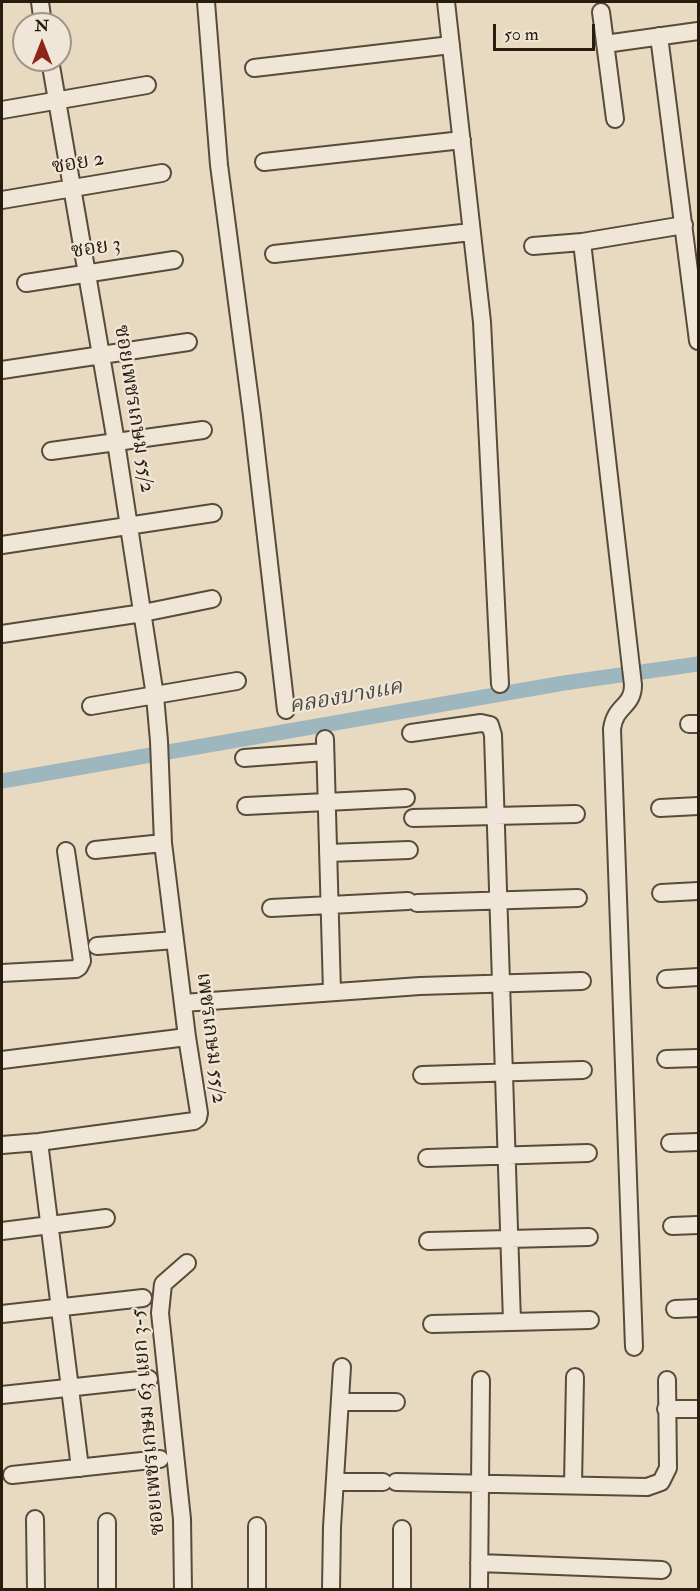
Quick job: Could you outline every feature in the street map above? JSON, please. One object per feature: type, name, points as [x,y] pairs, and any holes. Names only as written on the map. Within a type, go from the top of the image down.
[{"type":"street","points":[[206,2],[219,165],[252,416],[286,710]]},
{"type":"street","points":[[446,2],[482,322],[500,684]]},
{"type":"street","points":[[601,12],[615,119]]},
{"type":"street","points":[[605,44],[699,31]]},
{"type":"street","points":[[659,36],[699,341]]},
{"type":"street","points":[[254,68],[451,45]]},
{"type":"street","name":"ซอยเพชรเกษม 55/2","points":[[52,72],[102,355],[143,613],[155,696],[160,767]]},
{"type":"street","points":[[2,110],[147,85]]},
{"type":"street","points":[[264,162],[462,140]]},
{"type":"street","name":"ซอย 2","points":[[2,200],[162,172]]},
{"type":"street","points":[[533,246],[582,242],[684,225]]},
{"type":"street","points":[[274,254],[471,232]]},
{"type":"street","points":[[582,242],[633,694],[617,712],[612,729],[634,1347]]},
{"type":"street","name":"ซอย 3","points":[[26,283],[174,260]]},
{"type":"street","points":[[2,370],[188,342]]},
{"type":"street","points":[[51,451],[203,430]]},
{"type":"street","points":[[2,545],[213,513]]},
{"type":"street","points":[[2,634],[143,613],[212,599]]},
{"type":"street","points":[[91,706],[237,681]]},
{"type":"street","points":[[411,733],[481,723],[490,725],[493,735],[512,1322]]},
{"type":"street","points":[[244,758],[325,745],[332,992]]},
{"type":"street","name":"เพชรเกษม 55/2","points":[[2,1145],[194,1121],[198,1118],[163,843],[160,767]]},
{"type":"street","points":[[246,806],[406,798]]},
{"type":"street","points":[[660,808],[699,806]]},
{"type":"street","points":[[413,818],[576,814]]},
{"type":"street","points":[[95,850],[163,843]]},
{"type":"street","points":[[328,853],[409,850]]},
{"type":"street","points":[[2,973],[76,969],[81,964],[66,851]]},
{"type":"street","points":[[662,893],[699,891]]},
{"type":"street","points":[[271,908],[329,904],[578,898]]},
{"type":"street","points":[[97,946],[175,939]]},
{"type":"street","points":[[666,979],[699,977]]},
{"type":"street","points":[[183,1003],[420,986],[582,981]]},
{"type":"street","points":[[2,1060],[187,1037]]},
{"type":"street","points":[[666,1059],[699,1058]]},
{"type":"street","points":[[422,1075],[583,1070]]},
{"type":"street","points":[[39,1142],[80,1468]]},
{"type":"street","points":[[670,1143],[699,1142]]},
{"type":"street","points":[[427,1158],[588,1153]]},
{"type":"street","points":[[2,1232],[106,1218]]},
{"type":"street","points":[[672,1226],[699,1225]]},
{"type":"street","points":[[428,1241],[589,1237]]},
{"type":"street","name":"ซอยเพชรเกษม 63 แยก 3-5","points":[[183,1590],[182,1519],[160,1313],[163,1284],[187,1263]]},
{"type":"street","points":[[2,1314],[143,1298]]},
{"type":"street","points":[[675,1309],[699,1308]]},
{"type":"street","points":[[432,1324],[590,1320]]},
{"type":"street","points":[[331,1590],[332,1527],[342,1367]]},
{"type":"street","points":[[573,1485],[575,1377]]},
{"type":"street","points":[[2,1395],[149,1379]]},
{"type":"street","points":[[479,1590],[480,1380]]},
{"type":"street","points":[[335,1482],[480,1482],[647,1487],[662,1482],[668,1468],[667,1380]]},
{"type":"street","points":[[340,1402],[396,1402]]},
{"type":"street","points":[[666,1408],[699,1409]]},
{"type":"street","points":[[12,1475],[160,1459]]},
{"type":"street","points":[[35,1519],[36,1590]]},
{"type":"street","points":[[107,1522],[107,1590]]},
{"type":"street","points":[[256,1590],[257,1526]]},
{"type":"street","points":[[402,1529],[402,1590]]},
{"type":"street","points":[[479,1563],[662,1570]]},
{"type":"waterway","name":"คลองบางแค","points":[[2,781],[564,683],[698,664]]}]
